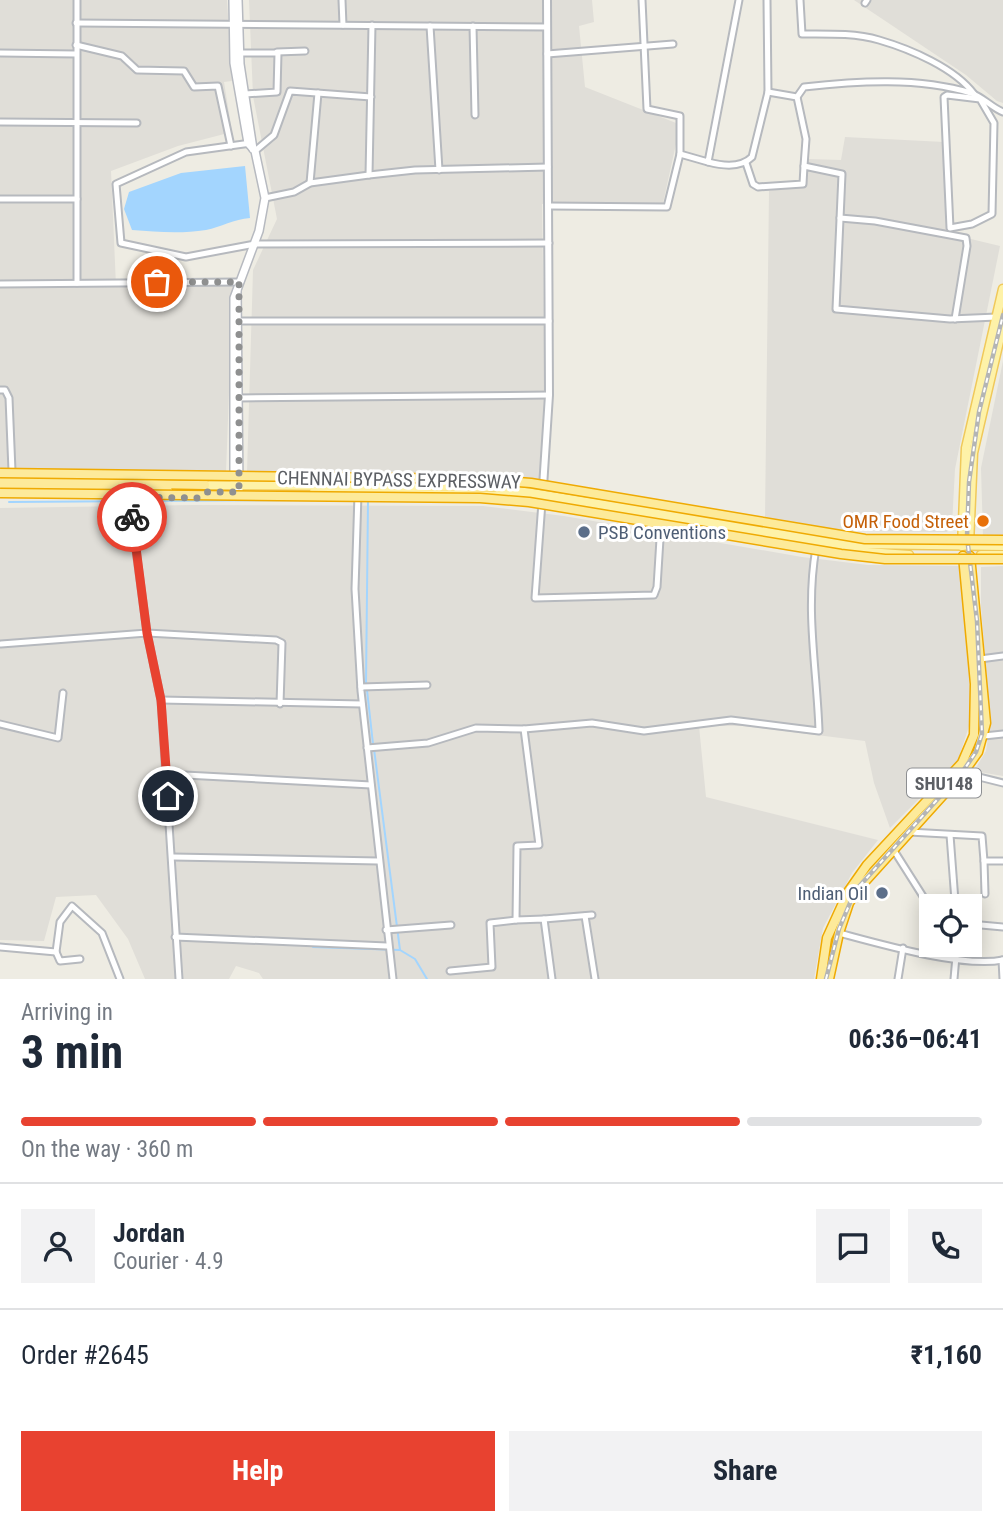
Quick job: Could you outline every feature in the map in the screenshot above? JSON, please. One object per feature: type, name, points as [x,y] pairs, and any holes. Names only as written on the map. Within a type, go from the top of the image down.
[{"type":"highway","name":"CHENNAI BYPASS EXPRESSWAY","points":[[0,472],[480,478],[531,483],[865,539],[1003,540]]},
{"type":"highway","points":[[0,481],[204,488]]},
{"type":"highway","points":[[0,487],[204,488]]},
{"type":"highway","name":"CHENNAI BYPASS EXPRESSWAY","points":[[0,494],[480,498],[529,502],[885,559],[1003,557]]},
{"type":"highway","name":"SHU148","points":[[829,979],[849,903],[893,849],[963,773],[978,752],[984,736],[980,659],[966,551]]},
{"type":"highway","name":"SHU148","points":[[821,979],[827,938],[848,891],[874,857],[952,775],[962,762],[974,735],[975,684],[966,551]]},
{"type":"main road","points":[[235,0],[235,68],[265,198],[255,244],[234,298],[237,488]]},
{"type":"main road","points":[[235,24],[253,146]]},
{"type":"main road","name":"SHU148","points":[[966,551],[965,448],[1000,320],[1003,289]]},
{"type":"main road","points":[[237,290],[237,488]]},
{"type":"main road","points":[[0,472],[198,474],[204,488]]},
{"type":"main road","points":[[204,488],[358,495],[494,487],[816,545],[890,555],[1003,546]]},
{"type":"main road","points":[[0,494],[129,499],[197,498],[204,488]]},
{"type":"main road","points":[[543,496],[855,544],[966,551],[1003,557]]},
{"type":"street","points":[[77,0],[77,283]]},
{"type":"street","points":[[342,0],[343,25]]},
{"type":"street","points":[[547,0],[548,395],[536,598],[654,595],[657,587],[662,518]]},
{"type":"street","points":[[549,206],[667,206],[680,154],[680,116],[647,109],[642,0]]},
{"type":"street","points":[[708,162],[739,0]]},
{"type":"street","points":[[680,154],[722,165],[746,163],[752,157],[768,92],[767,0]]},
{"type":"street","points":[[800,0],[802,34],[879,40],[933,63],[967,84],[974,94]]},
{"type":"street","points":[[76,23],[547,27]]},
{"type":"street","points":[[369,175],[372,25]]},
{"type":"street","points":[[430,26],[439,170]]},
{"type":"street","points":[[473,26],[475,115]]},
{"type":"street","points":[[547,54],[642,44],[673,44]]},
{"type":"street","points":[[76,45],[122,56],[137,70],[184,71],[194,87],[218,86],[231,146]]},
{"type":"street","points":[[239,53],[305,51]]},
{"type":"street","points":[[245,94],[277,92],[277,52]]},
{"type":"street","points":[[0,53],[76,54]]},
{"type":"street","points":[[746,163],[753,184],[758,187],[803,184],[806,139],[797,97],[804,87],[831,84],[943,86],[974,94],[1003,112]]},
{"type":"street","points":[[371,97],[290,91],[274,135],[253,146],[186,152],[116,184],[121,243],[187,257],[255,244],[549,243]]},
{"type":"street","points":[[768,92],[797,97]]},
{"type":"street","points":[[310,183],[318,93]]},
{"type":"street","points":[[944,97],[980,99],[987,106],[994,122],[993,180],[992,214],[972,224],[948,228],[944,97]]},
{"type":"street","points":[[0,122],[137,123]]},
{"type":"street","points":[[994,122],[1003,126]]},
{"type":"street","points":[[804,166],[842,174],[836,309],[1000,320]]},
{"type":"street","points":[[265,198],[294,192],[310,183],[369,175],[548,167]]},
{"type":"street","points":[[993,180],[1003,179]]},
{"type":"street","points":[[0,199],[77,199]]},
{"type":"street","points":[[840,218],[875,221],[966,238],[955,319]]},
{"type":"street","points":[[0,284],[240,282]]},
{"type":"street","points":[[239,321],[549,321]]},
{"type":"street","points":[[0,390],[5,390],[9,398],[12,471]]},
{"type":"street","points":[[239,398],[548,395]]},
{"type":"street","points":[[358,495],[355,589],[362,705],[372,747],[370,785],[393,979]]},
{"type":"street","points":[[129,499],[147,633],[161,700],[179,979]]},
{"type":"street","points":[[372,747],[428,743],[477,728],[524,729],[592,723],[644,731],[731,720],[819,731],[817,673],[809,615],[816,545]]},
{"type":"street","points":[[1,644],[147,633],[280,641],[280,704]]},
{"type":"street","points":[[980,659],[1003,656]]},
{"type":"street","points":[[361,687],[426,685]]},
{"type":"street","points":[[0,724],[58,738],[64,693]]},
{"type":"street","points":[[161,700],[362,705]]},
{"type":"street","points":[[516,920],[517,846],[540,845],[524,729]]},
{"type":"street","points":[[984,736],[1003,734]]},
{"type":"street","points":[[963,773],[1003,783]]},
{"type":"street","points":[[166,774],[370,785]]},
{"type":"street","points":[[909,832],[982,836],[985,894]]},
{"type":"street","points":[[950,835],[954,894]]},
{"type":"street","points":[[893,849],[922,894]]},
{"type":"street","points":[[173,857],[378,861]]},
{"type":"street","points":[[984,861],[1003,861]]},
{"type":"street","points":[[80,959],[60,961],[56,952],[60,922],[72,906],[102,933],[120,979]]},
{"type":"street","points":[[450,971],[492,967],[490,923],[589,915],[595,979]]},
{"type":"street","points":[[544,919],[552,979]]},
{"type":"street","points":[[386,930],[451,925]]},
{"type":"street","points":[[982,925],[1003,927]]},
{"type":"street","points":[[839,933],[956,958],[991,963],[1002,960],[1003,979]]},
{"type":"street","points":[[175,937],[387,946]]},
{"type":"street","points":[[0,947],[56,952]]},
{"type":"street","points":[[898,979],[903,948]]},
{"type":"street","points":[[954,979],[956,958]]},
{"type":"shaded area","points":[[0,0],[227,0],[232,81],[224,82],[232,132],[178,146],[111,171],[116,286],[233,286],[226,472],[0,469]]},
{"type":"shaded area","points":[[249,0],[592,0],[594,22],[579,26],[585,87],[676,123],[676,144],[663,203],[542,204],[545,400],[541,480],[466,474],[247,472],[253,270],[277,219],[253,96]]},
{"type":"shaded area","points":[[854,0],[1003,0],[1003,103],[966,75]]},
{"type":"shaded area","points":[[845,137],[944,142],[946,233],[1000,246],[955,469],[952,525],[947,532],[834,531],[765,518],[769,191],[804,184],[808,159],[841,160]]},
{"type":"shaded area","points":[[1003,361],[1003,535],[983,536],[981,468]]},
{"type":"shaded area","points":[[193,505],[483,506],[564,516],[802,557],[868,565],[959,566],[970,665],[971,720],[958,760],[890,828],[874,783],[865,741],[743,726],[699,726],[706,797],[878,840],[852,873],[823,928],[814,979],[263,979],[259,973],[236,966],[229,979],[145,979],[128,939],[96,895],[56,897],[44,941],[0,940],[0,508]]},
{"type":"shaded area","points":[[1003,566],[1003,776],[974,771],[986,751],[990,723],[981,606],[981,567]]},
{"type":"water","points":[[245,166],[250,218],[197,231],[132,230],[124,209],[129,192],[181,173]]},
{"type":"waterway","points":[[9,502],[307,500]]},
{"type":"waterway","points":[[366,685],[368,501]]},
{"type":"waterway","points":[[367,690],[373,744]]},
{"type":"waterway","points":[[374,749],[400,950]]},
{"type":"waterway","points":[[313,947],[400,950],[415,959],[427,979]]},
{"type":"railway","points":[[826,979],[839,929],[855,891],[963,771],[976,752],[982,734],[977,621],[967,537],[969,482],[979,412],[1003,315]]},
{"type":"way so far","points":[[132,517],[129,497],[197,498],[205,492],[239,492],[237,290],[240,282],[157,282]]},
{"type":"place","name":"OMR Food Street","points":[[983,521]]},
{"type":"place","name":"PSB Conventions","points":[[584,532]]},
{"type":"place","name":"Indian Oil","points":[[882,893]]},
{"type":"route","points":[[132,517],[147,633],[161,700],[168,796]]}]
